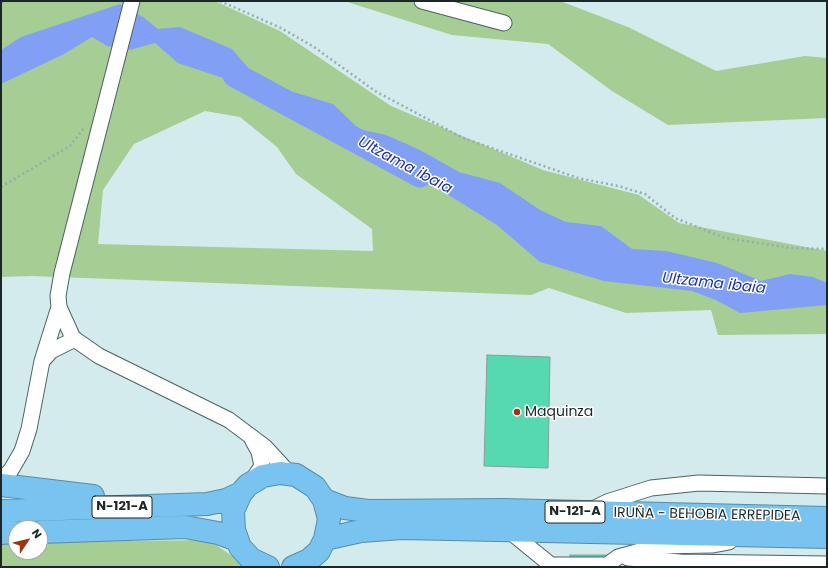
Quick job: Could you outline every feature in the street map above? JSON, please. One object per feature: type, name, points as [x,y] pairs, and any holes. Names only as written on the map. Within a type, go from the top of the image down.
[{"type":"highway","name":"N-121-A","points":[[1,511],[158,507],[207,504],[226,500],[245,489],[259,478],[272,473],[289,473],[310,482],[324,500],[329,519],[325,539],[319,551],[304,565]]},
{"type":"highway","points":[[1,485],[78,495],[117,497],[131,507]]},
{"type":"highway","points":[[245,489],[233,511],[236,540],[251,559],[268,567]]},
{"type":"highway","name":"IRUÑA - BEHOBIA ERREPIDEA","points":[[324,500],[345,508],[368,511],[503,510],[827,518]]},
{"type":"highway","name":"N-121-A","points":[[48,532],[185,527],[218,533],[236,540]]},
{"type":"highway","name":"IRUÑA - BEHOBIA ERREPIDEA","points":[[325,539],[362,531],[402,528],[827,537]]},
{"type":"street","points":[[422,1],[504,23]]},
{"type":"street","points":[[131,5],[62,273],[58,296],[59,307],[65,324],[73,338],[99,356],[229,420],[265,447],[289,473]]},
{"type":"street","points":[[1,480],[11,470],[22,451],[29,429],[42,361],[59,307]]},
{"type":"street","points":[[42,361],[51,351],[76,339]]},
{"type":"street","points":[[245,489],[262,466],[259,452],[251,436]]},
{"type":"street","points":[[587,512],[607,502],[651,488],[699,483],[827,486]]},
{"type":"street","points":[[508,530],[551,565],[607,565],[618,557],[659,546],[713,545],[752,536]]},
{"type":"street","points":[[618,557],[680,562],[827,564]]},
{"type":"path","points":[[220,1],[281,28],[314,47],[375,91],[463,138],[578,178],[618,186],[645,194],[675,218],[725,238],[791,248],[827,249]]},
{"type":"path","points":[[1,187],[70,146],[87,125],[104,110]]},
{"type":"green space","points":[[1,1],[215,1],[280,31],[391,106],[543,170],[639,195],[679,223],[827,251],[827,334],[718,335],[711,310],[626,313],[549,288],[531,295],[32,276],[1,277]],"holes":[[[205,111],[240,117],[277,147],[296,174],[372,229],[373,251],[98,244],[103,190],[134,144]]]},
{"type":"green space","points":[[344,1],[560,1],[628,27],[716,71],[805,56],[827,58],[827,118],[668,125],[612,91],[548,44],[452,35]]},
{"type":"green space","points":[[209,540],[248,567],[1,567],[1,542],[8,542],[8,560],[48,560],[48,542]]},
{"type":"water","points":[[120,4],[143,17],[158,29],[180,27],[232,49],[250,70],[290,91],[333,104],[359,129],[386,135],[420,150],[459,172],[500,183],[540,210],[566,222],[601,226],[632,249],[666,251],[717,263],[761,281],[790,274],[813,277],[827,283],[827,305],[740,313],[716,300],[692,291],[604,281],[540,262],[497,225],[390,159],[265,92],[178,63],[155,43],[130,50],[107,46],[92,37],[64,54],[1,84],[1,50],[21,37]]},
{"type":"building","name":"Maquinza","points":[[487,355],[550,357],[548,468],[484,466]]},
{"type":"building","points":[[570,555],[608,555],[608,567],[570,567]]},
{"type":"waterway","name":"Ultzama ibaia","points":[[235,75],[420,175]]},
{"type":"place","name":"Maquinza","points":[[517,412]]}]
